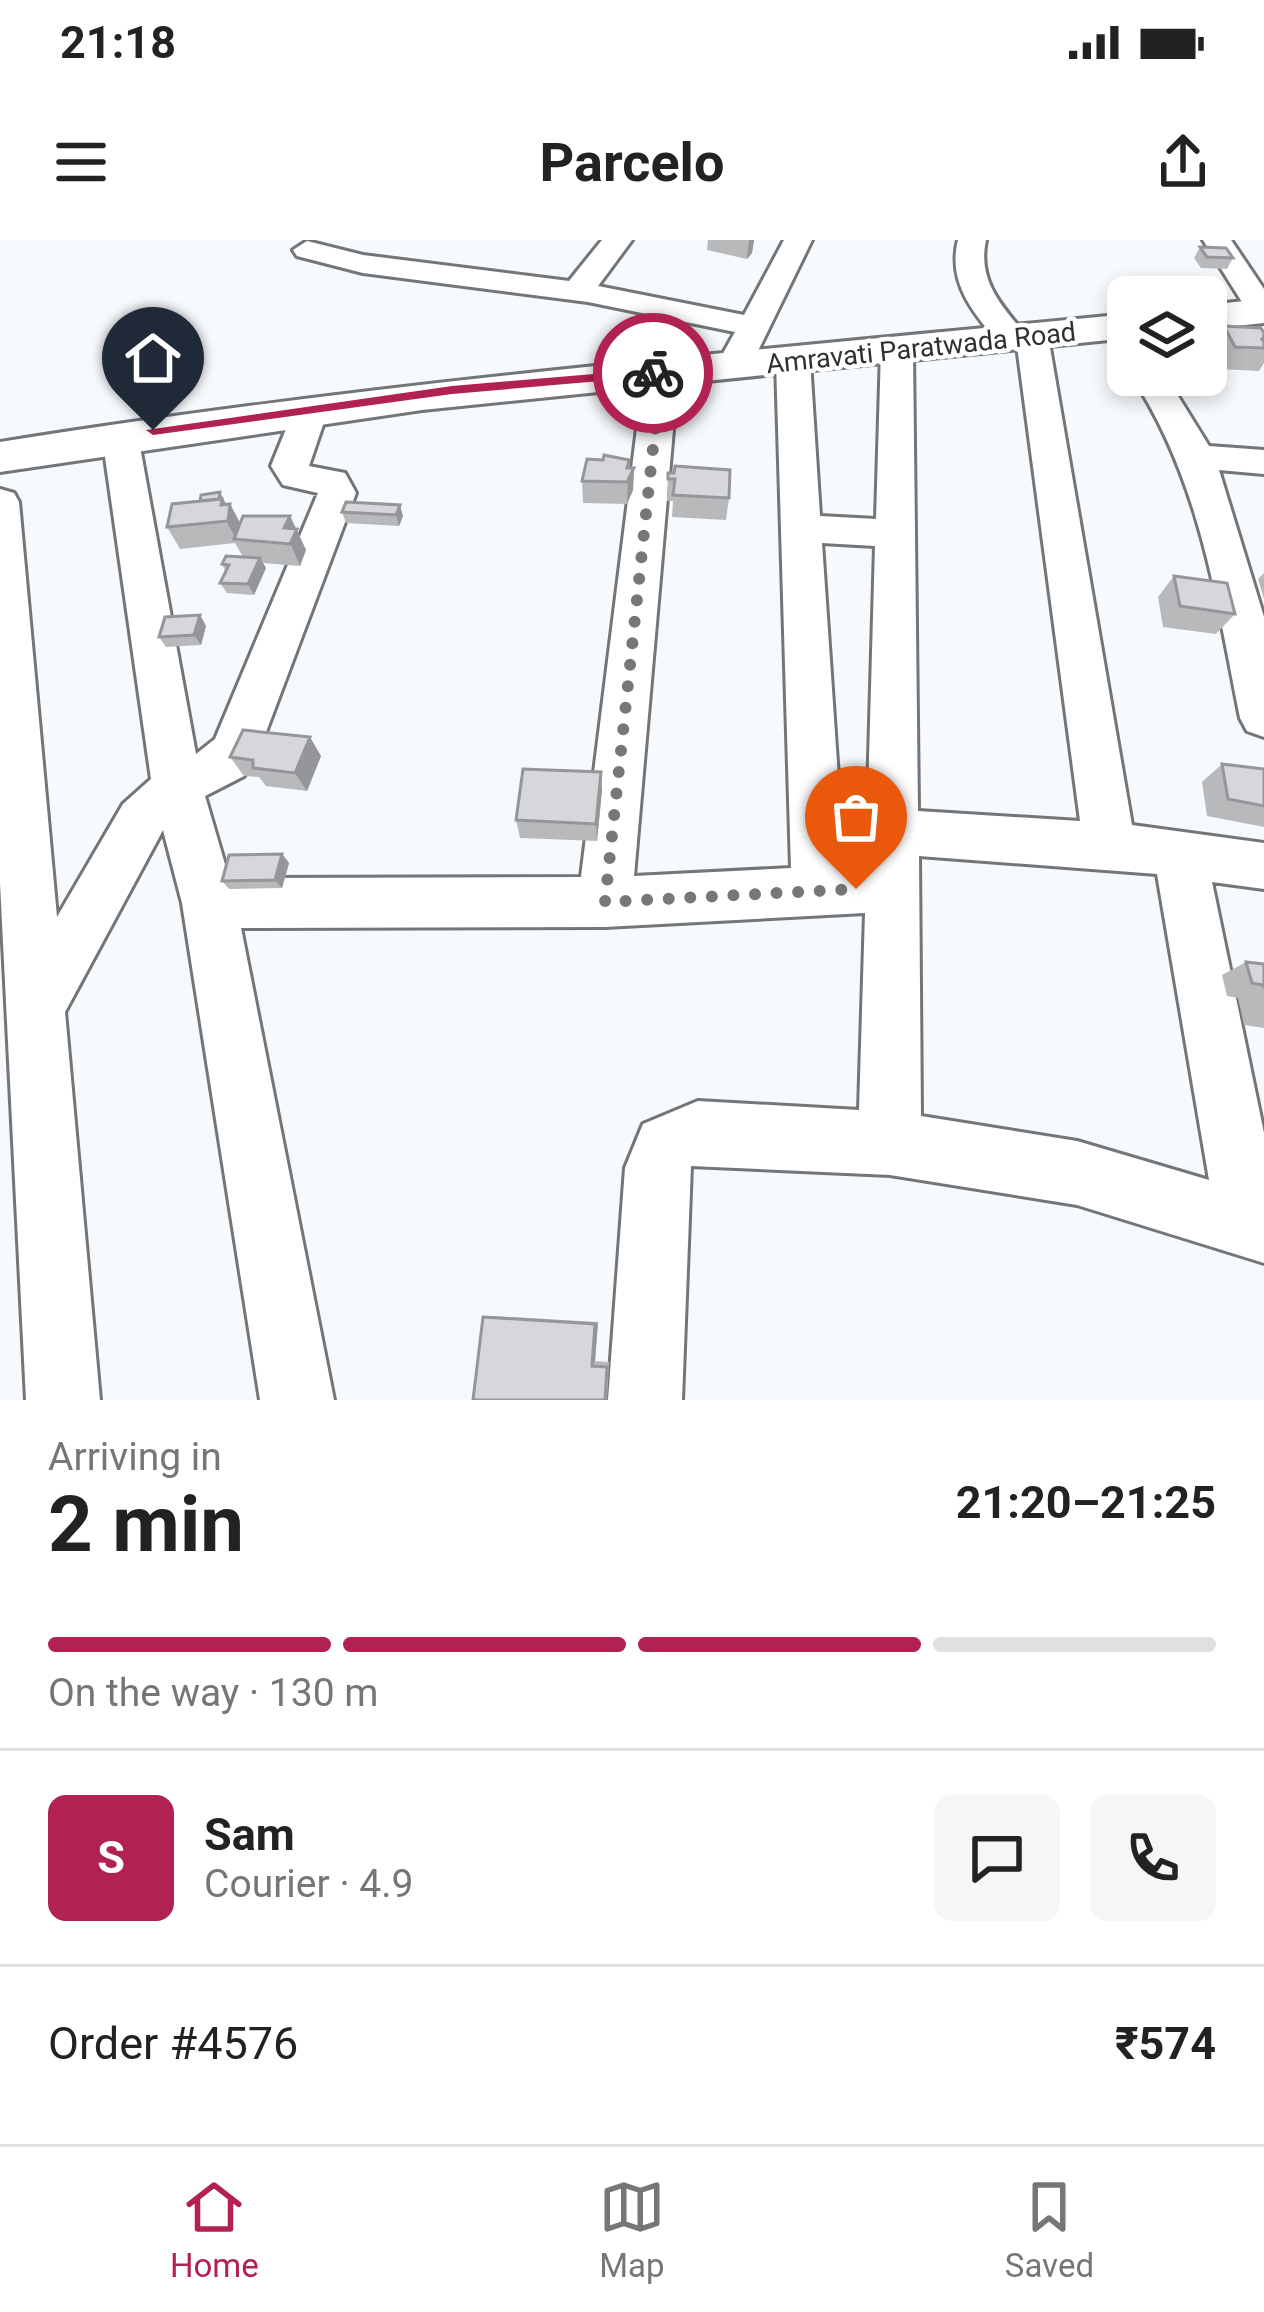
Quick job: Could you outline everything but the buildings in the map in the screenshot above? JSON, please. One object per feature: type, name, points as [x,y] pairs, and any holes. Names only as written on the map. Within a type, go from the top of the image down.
[{"type":"main road","points":[[1227,315],[1263,311]]},
{"type":"main road","name":"Amravati Paratwada Road","points":[[0,457],[312,407],[1022,337],[1107,334]]},
{"type":"street","points":[[588,293],[585,278],[618,240]]},
{"type":"street","points":[[733,368],[798,240]]},
{"type":"street","points":[[972,240],[967,268],[974,287],[1022,337],[1109,845]]},
{"type":"street","points":[[1217,240],[1263,311]]},
{"type":"street","points":[[307,250],[363,264],[588,293],[753,326]]},
{"type":"street","points":[[890,1143],[897,350]]},
{"type":"street","points":[[794,361],[819,890]]},
{"type":"street","points":[[605,902],[661,372]]},
{"type":"street","points":[[1160,396],[1196,456],[1215,513],[1264,718]]},
{"type":"street","points":[[25,1049],[141,820],[177,787],[227,762],[236,748],[337,493],[332,482],[296,477],[290,466],[312,407]]},
{"type":"street","points":[[120,436],[177,787],[208,902],[297,1400]]},
{"type":"street","points":[[1196,456],[1264,462]]},
{"type":"street","points":[[0,502],[25,1049],[63,1400]]},
{"type":"street","points":[[802,528],[896,534]]},
{"type":"street","points":[[893,832],[1109,845],[1264,866]]},
{"type":"street","points":[[645,1400],[662,1148],[674,1137],[698,1133],[890,1143],[1077,1173],[1257,1228],[1180,854]]},
{"type":"street","points":[[208,902],[605,902],[892,887]]},
{"type":"way so far","points":[[653,373],[661,372],[605,902],[856,889]]},
{"type":"route","points":[[153,430],[452,390],[653,373]]}]
